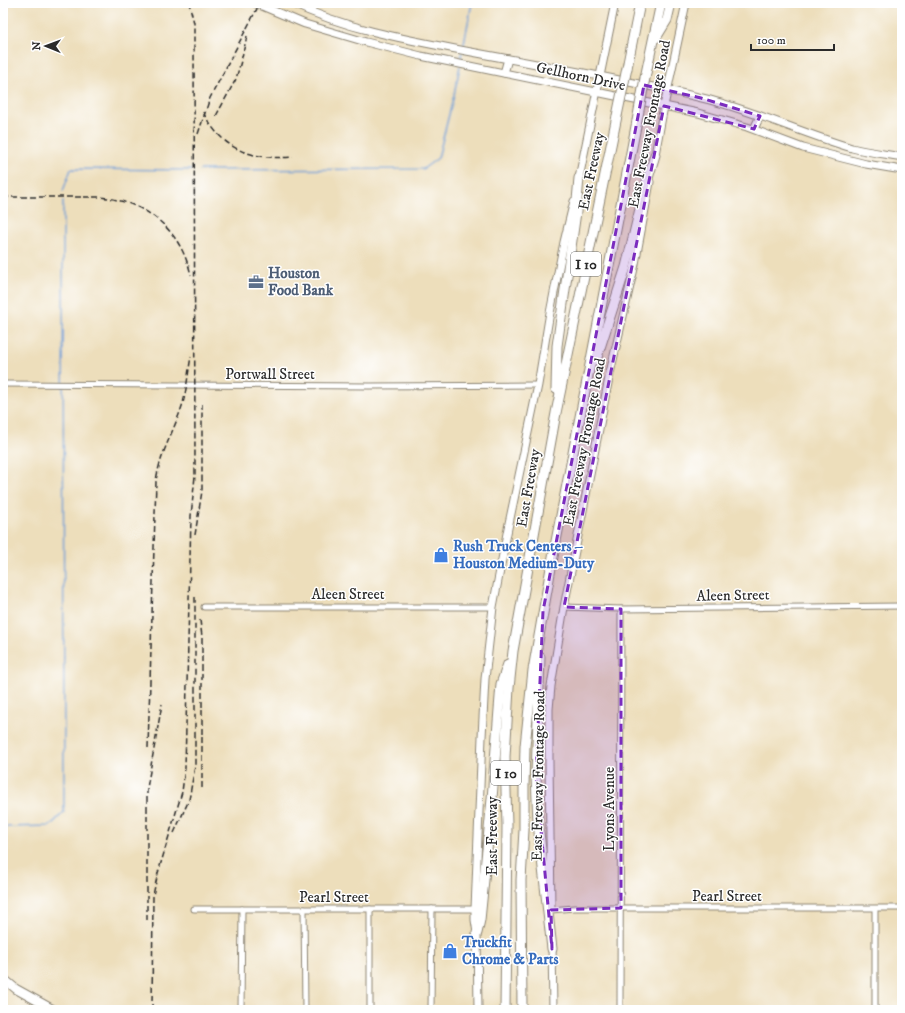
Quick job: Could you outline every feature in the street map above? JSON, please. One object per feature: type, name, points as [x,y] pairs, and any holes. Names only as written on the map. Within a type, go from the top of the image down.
[{"type":"highway","name":"East Freeway","points":[[505,1007],[507,825],[506,757],[509,688],[513,651],[556,413],[640,3]]},
{"type":"highway","name":"East Freeway","points":[[522,1008],[521,880],[524,830],[525,746],[533,670],[637,121],[661,3]]},
{"type":"highway","points":[[652,44],[667,20],[671,3]]},
{"type":"highway","points":[[583,403],[626,267],[644,188],[655,155]]},
{"type":"highway","points":[[556,413],[557,346],[576,212],[579,178]]},
{"type":"highway","points":[[543,611],[536,776],[538,823],[552,949]]},
{"type":"highway","points":[[477,933],[480,920],[491,806],[501,684],[513,651]]},
{"type":"main road","name":"Gellhorn Drive","points":[[255,3],[305,24],[372,44],[454,63],[698,113],[754,129],[803,148],[866,164],[902,170]]},
{"type":"main road","name":"Gellhorn Drive","points":[[291,3],[311,12],[376,32],[455,49],[600,75],[729,105],[850,147],[902,157]]},
{"type":"main road","points":[[478,1010],[477,933],[475,909],[483,706],[493,607],[538,385],[564,242],[579,178],[615,3]]},
{"type":"main road","name":"East Freeway Frontage Road","points":[[553,1010],[549,839],[549,709],[564,607],[610,373],[636,256],[664,106],[686,3]]},
{"type":"main road","points":[[305,24],[311,12]]},
{"type":"main road","points":[[372,44],[376,32]]},
{"type":"main road","points":[[421,56],[424,43]]},
{"type":"main road","points":[[504,73],[508,58]]},
{"type":"main road","points":[[754,129],[760,116]]},
{"type":"main road","points":[[3,978],[29,997],[54,1010]]},
{"type":"street","name":"Portwall Street","points":[[3,384],[369,386],[538,385]]},
{"type":"street","name":"Aleen Street","points":[[204,606],[493,607]]},
{"type":"street","name":"Aleen Street","points":[[564,607],[902,606]]},
{"type":"street","name":"Lyons Avenue","points":[[620,1010],[621,608]]},
{"type":"street","name":"Pearl Street","points":[[551,910],[572,908],[902,908]]},
{"type":"street","points":[[875,908],[875,1010]]},
{"type":"street","name":"Pearl Street","points":[[194,909],[475,909]]},
{"type":"street","points":[[241,1010],[242,909]]},
{"type":"street","points":[[304,909],[305,1010]]},
{"type":"street","points":[[370,909],[370,1010]]},
{"type":"street","points":[[431,1010],[432,909]]},
{"type":"highlighted area","points":[[644,85],[701,98],[760,116],[754,129],[664,106],[564,607],[621,609],[621,908],[551,910],[552,949],[536,776],[543,611]]},
{"type":"waterway","points":[[463,48],[472,3]]},
{"type":"waterway","points":[[460,62],[462,52]]},
{"type":"waterway","points":[[200,170],[423,169],[438,158],[460,66]]},
{"type":"waterway","points":[[63,191],[71,169],[191,170]]},
{"type":"waterway","points":[[3,827],[50,826],[64,812],[63,201]]},
{"type":"railway","points":[[152,1010],[153,895],[182,792],[185,768],[191,516],[195,476],[194,23],[189,3]]},
{"type":"railway","points":[[198,134],[210,98],[260,3]]},
{"type":"railway","points":[[216,116],[236,79],[247,36]]},
{"type":"railway","points":[[203,112],[220,136],[229,144],[240,150],[264,157],[293,157]]},
{"type":"railway","points":[[3,197],[101,197],[118,200],[133,205],[160,221],[170,232],[179,244],[191,275]]},
{"type":"railway","points":[[148,748],[156,481],[164,451],[183,403],[191,357]]},
{"type":"railway","points":[[195,535],[202,491],[202,404]]},
{"type":"railway","points":[[174,833],[189,800],[195,766],[195,597]]},
{"type":"railway","points":[[200,620],[202,637],[202,791]]},
{"type":"railway","points":[[147,920],[147,788],[162,704]]},
{"type":"place","name":"Houston Food Bank","points":[[256,282]]},
{"type":"place","name":"Rush Truck Centers – Houston Medium-Duty","points":[[441,555]]},
{"type":"place","name":"Truckfit Chrome & Parts","points":[[450,951]]}]
